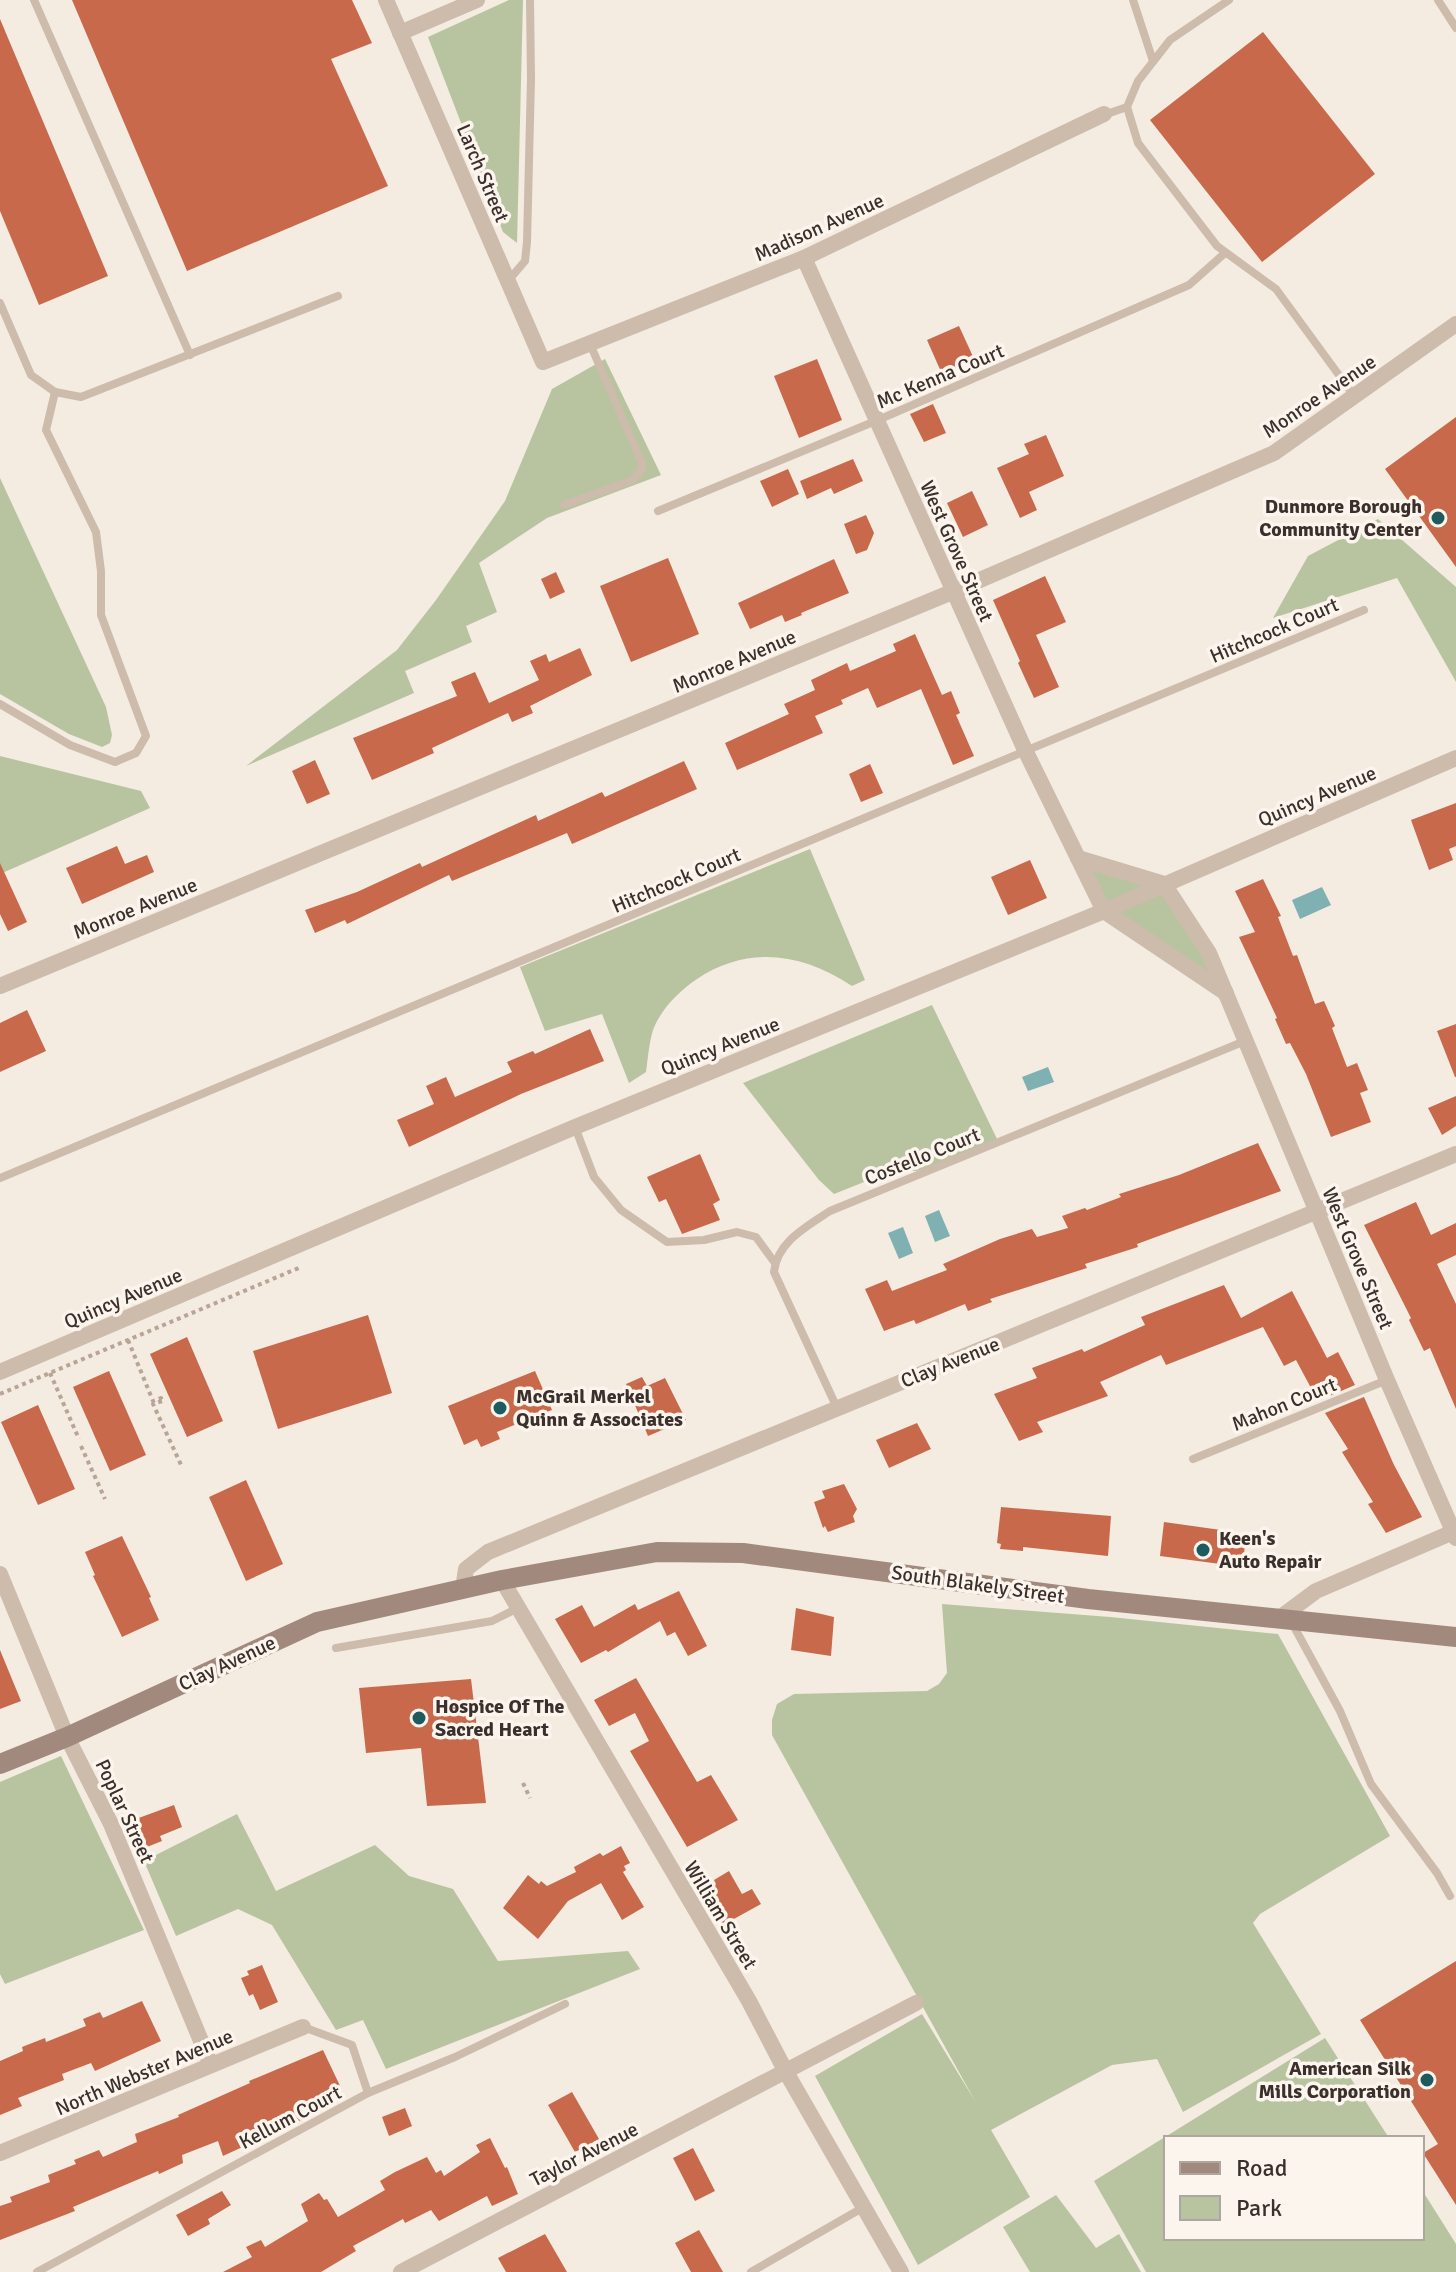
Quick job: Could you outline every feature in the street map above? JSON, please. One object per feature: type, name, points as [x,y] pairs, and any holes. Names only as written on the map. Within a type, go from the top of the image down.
[{"type":"main road","name":"South Blakely Street","points":[[502,1580],[657,1552],[743,1553],[1088,1599],[1456,1637]]},
{"type":"main road","name":"Clay Avenue","points":[[0,1764],[67,1737],[317,1622],[502,1580]]},
{"type":"street","name":"Larch Street","points":[[386,0],[543,362]]},
{"type":"street","points":[[400,33],[477,0]]},
{"type":"street","name":"Madison Avenue","points":[[543,362],[804,258],[1102,116]]},
{"type":"street","name":"West Grove Street","points":[[804,258],[952,592],[1104,911],[1226,993]]},
{"type":"street","name":"Monroe Avenue","points":[[0,986],[952,592],[1274,453],[1456,324]]},
{"type":"street","name":"Quincy Avenue","points":[[0,1372],[575,1127],[1104,911],[1456,758]]},
{"type":"street","points":[[1078,858],[1164,884]]},
{"type":"street","name":"West Grove Street","points":[[1164,884],[1209,953],[1454,1535]]},
{"type":"street","name":"Clay Avenue","points":[[463,1589],[466,1569],[488,1552],[1456,1154]]},
{"type":"street","points":[[1284,1621],[1316,1591],[1454,1535]]},
{"type":"street","name":"Poplar Street","points":[[0,1574],[67,1737],[111,1824],[211,2065]]},
{"type":"street","name":"William Street","points":[[502,1580],[749,2001],[786,2072],[901,2272]]},
{"type":"street","name":"Taylor Avenue","points":[[401,2272],[916,2003]]},
{"type":"street","name":"North Webster Avenue","points":[[0,2153],[303,2027]]},
{"type":"lane","points":[[34,0],[190,355]]},
{"type":"lane","points":[[508,281],[525,261],[527,242],[530,0]]},
{"type":"lane","points":[[1133,0],[1153,61]]},
{"type":"lane","points":[[1229,0],[1170,40],[1138,81],[1127,107],[1138,143],[1217,246],[1276,289],[1355,397]]},
{"type":"lane","points":[[1438,0],[1456,28]]},
{"type":"lane","points":[[1102,116],[1127,107]]},
{"type":"lane","name":"Mc Kenna Court","points":[[658,511],[878,420],[1189,285],[1225,253]]},
{"type":"lane","points":[[0,303],[31,375],[55,392],[81,397],[338,296]]},
{"type":"lane","points":[[564,505],[633,480],[642,470],[642,463],[590,344]]},
{"type":"lane","points":[[0,704],[70,745],[115,762],[136,753],[146,736],[101,615],[101,571],[96,532],[46,430],[55,392]]},
{"type":"lane","name":"Hitchcock Court","points":[[0,1178],[1364,610]]},
{"type":"lane","name":"Costello Court","points":[[775,1264],[776,1256],[787,1243],[830,1211],[1246,1041]]},
{"type":"lane","points":[[575,1127],[594,1177],[621,1210],[667,1242],[704,1240],[737,1232],[756,1237],[775,1264],[774,1272],[837,1408]]},
{"type":"lane","name":"Mahon Court","points":[[1193,1459],[1387,1380]]},
{"type":"lane","points":[[336,1648],[492,1621],[518,1608]]},
{"type":"lane","points":[[1284,1621],[1340,1711],[1371,1784],[1437,1873],[1450,1896]]},
{"type":"lane","name":"Kellum Court","points":[[37,2272],[368,2093],[455,2057],[565,2004]]},
{"type":"lane","points":[[303,2027],[352,2045],[368,2093]]},
{"type":"lane","points":[[751,2272],[864,2207]]},
{"type":"path","points":[[0,1394],[301,1267]]},
{"type":"path","points":[[128,1340],[153,1401],[161,1398],[162,1401],[153,1404],[182,1467]]},
{"type":"path","points":[[50,1373],[79,1439]]},
{"type":"path","points":[[81,1446],[105,1499]]},
{"type":"path","points":[[523,1783],[530,1798]]},
{"type":"green space","points":[[509,0],[523,0],[517,243],[503,232],[428,37]]},
{"type":"green space","points":[[605,359],[661,475],[547,518],[479,563],[497,612],[466,626],[472,642],[405,671],[414,693],[246,766],[397,650],[505,501],[552,389]]},
{"type":"green space","points":[[0,478],[106,707],[112,735],[110,743],[102,747],[69,734],[0,694]]},
{"type":"green space","points":[[1378,519],[1456,587],[1456,682],[1397,578],[1273,618],[1308,556]]},
{"type":"green space","points":[[0,756],[141,791],[150,808],[0,874]]},
{"type":"green space","points":[[810,849],[865,980],[852,986],[814,966],[775,957],[736,961],[716,968],[690,984],[666,1008],[653,1030],[646,1072],[629,1083],[602,1014],[545,1031],[520,967]]},
{"type":"green space","points":[[1078,858],[1164,884],[1226,993],[1104,911]]},
{"type":"green space","points":[[932,1005],[999,1143],[917,1171],[894,1170],[834,1194],[819,1180],[743,1083]]},
{"type":"green space","points":[[942,1604],[1278,1634],[1390,1836],[1260,1914],[1253,1923],[1321,2034],[1183,2112],[1157,2059],[1112,2065],[991,2130],[1030,2197],[918,2265],[815,2076],[922,2014],[975,2101],[772,1735],[772,1720],[777,1704],[794,1694],[927,1691],[939,1684],[947,1673]]},
{"type":"green space","points":[[61,1756],[144,1930],[5,1984],[0,1974],[0,1782]]},
{"type":"green space","points":[[237,1814],[276,1891],[375,1845],[409,1876],[453,1889],[498,1961],[628,1951],[640,1969],[386,2069],[363,2020],[336,2030],[272,1925],[238,1909],[176,1936],[144,1861]]},
{"type":"green space","points":[[1325,2038],[1388,2136],[1167,2136]]},
{"type":"green space","points":[[1164,2138],[1164,2240],[1424,2240],[1424,2193],[1456,2244],[1456,2272],[1146,2272],[1094,2181]]},
{"type":"green space","points":[[1056,2195],[1096,2248],[1119,2234],[1141,2272],[1030,2272],[1003,2227]]},
{"type":"water","points":[[1322,887],[1331,905],[1300,919],[1292,900]]},
{"type":"water","points":[[1048,1067],[1054,1082],[1028,1091],[1022,1077]]},
{"type":"water","points":[[939,1210],[950,1236],[935,1242],[925,1216]]},
{"type":"water","points":[[903,1227],[913,1253],[899,1259],[888,1233]]},
{"type":"building","points":[[72,0],[352,0],[372,43],[331,59],[388,186],[187,271]]},
{"type":"building","points":[[0,19],[108,276],[39,305],[0,211]]},
{"type":"building","points":[[1263,32],[1375,174],[1262,262],[1150,120]]},
{"type":"building","points":[[959,326],[975,361],[942,374],[927,340]]},
{"type":"building","points":[[817,359],[842,420],[799,438],[774,376]]},
{"type":"building","points":[[933,404],[946,433],[924,442],[910,414]]},
{"type":"building","name":"Dunmore Borough Community Center","points":[[1456,417],[1456,567],[1385,469]]},
{"type":"building","points":[[1046,435],[1064,476],[1029,492],[1037,510],[1020,518],[997,468],[1029,454],[1024,444]]},
{"type":"building","points":[[853,459],[863,481],[834,494],[831,488],[807,499],[800,481]]},
{"type":"building","points":[[788,469],[799,494],[772,507],[760,481]]},
{"type":"building","points":[[972,491],[988,525],[963,537],[947,503]]},
{"type":"building","points":[[866,515],[874,533],[867,550],[856,554],[844,524]]},
{"type":"building","points":[[668,558],[699,634],[631,662],[600,586]]},
{"type":"building","points":[[834,559],[849,593],[785,622],[782,615],[750,629],[738,603]]},
{"type":"building","points":[[556,572],[565,592],[550,599],[541,579]]},
{"type":"building","points":[[1045,576],[1066,622],[1036,635],[1059,687],[1034,698],[993,600]]},
{"type":"building","points":[[915,634],[942,695],[951,691],[960,713],[956,715],[974,756],[953,765],[921,689],[877,708],[868,688],[841,700],[843,704],[815,716],[823,733],[737,770],[725,743],[789,714],[784,704],[815,690],[811,680],[847,663],[850,671],[896,651],[893,644]]},
{"type":"building","points":[[580,648],[592,675],[530,706],[533,713],[512,722],[508,713],[432,748],[434,753],[372,780],[353,738],[457,696],[451,682],[475,672],[489,703],[539,680],[530,661],[546,654],[549,662]]},
{"type":"building","points":[[315,760],[330,794],[307,804],[292,771]]},
{"type":"building","points":[[684,761],[697,789],[572,844],[567,833],[452,881],[449,875],[347,924],[345,920],[315,933],[305,910],[357,892],[420,863],[422,867],[536,815],[538,821],[602,792],[605,797]]},
{"type":"building","points":[[870,764],[883,793],[861,802],[849,774]]},
{"type":"building","points":[[1456,803],[1456,846],[1449,849],[1453,860],[1429,870],[1411,820]]},
{"type":"building","points":[[117,846],[125,864],[147,855],[154,872],[82,904],[66,868]]},
{"type":"building","points":[[1030,860],[1047,898],[1008,915],[991,877]]},
{"type":"building","points":[[0,863],[27,922],[8,931],[0,914]]},
{"type":"building","points":[[1263,879],[1281,916],[1278,917],[1293,956],[1297,955],[1315,1004],[1324,1001],[1347,1067],[1357,1063],[1368,1090],[1360,1093],[1371,1122],[1331,1137],[1306,1074],[1290,1043],[1286,1044],[1239,937],[1255,932],[1235,891]]},
{"type":"building","points":[[27,1010],[46,1051],[0,1072],[0,1023]]},
{"type":"building","points":[[1456,1024],[1456,1077],[1455,1077],[1437,1031]]},
{"type":"building","points":[[590,1029],[604,1061],[521,1094],[409,1147],[397,1120],[434,1104],[426,1086],[446,1077],[455,1097],[512,1072],[507,1062],[533,1051],[535,1054]]},
{"type":"building","points":[[1456,1096],[1456,1126],[1442,1135],[1428,1108]]},
{"type":"building","points":[[1258,1143],[1281,1191],[1137,1244],[1138,1247],[1085,1264],[1087,1268],[990,1299],[992,1302],[968,1311],[965,1304],[916,1324],[914,1320],[884,1331],[865,1289],[887,1280],[892,1291],[947,1270],[943,1264],[1000,1239],[1032,1229],[1037,1237],[1068,1228],[1062,1216],[1085,1208],[1087,1210],[1121,1197],[1119,1194],[1179,1175]]},
{"type":"building","points":[[700,1154],[720,1200],[713,1204],[720,1220],[682,1234],[666,1199],[659,1202],[647,1177]]},
{"type":"building","points":[[1416,1202],[1431,1235],[1456,1223],[1456,1255],[1437,1264],[1456,1304],[1456,1409],[1430,1348],[1424,1351],[1409,1320],[1411,1318],[1364,1225]]},
{"type":"building","points":[[1224,1285],[1241,1318],[1292,1291],[1327,1358],[1338,1352],[1355,1385],[1318,1401],[1296,1360],[1284,1366],[1263,1327],[1166,1365],[1161,1355],[1100,1382],[1108,1396],[1037,1422],[1043,1432],[1019,1441],[994,1394],[1037,1378],[1032,1368],[1082,1349],[1084,1352],[1145,1325],[1141,1317]]},
{"type":"building","points":[[368,1315],[392,1393],[278,1429],[253,1351]]},
{"type":"building","points":[[187,1337],[223,1421],[187,1437],[150,1354]]},
{"type":"building","points":[[109,1371],[146,1455],[110,1471],[73,1387]]},
{"type":"building","name":"McGrail Merkel Quinn & Associates","points":[[535,1371],[552,1410],[497,1432],[500,1439],[481,1447],[477,1439],[464,1445],[448,1406]]},
{"type":"building","points":[[642,1377],[647,1386],[665,1378],[686,1420],[648,1436],[626,1384]]},
{"type":"building","points":[[1364,1397],[1394,1465],[1422,1517],[1386,1533],[1368,1504],[1373,1502],[1342,1452],[1348,1449],[1325,1413]]},
{"type":"building","points":[[38,1405],[75,1489],[38,1505],[1,1422]]},
{"type":"building","points":[[917,1423],[931,1449],[889,1468],[876,1440]]},
{"type":"building","points":[[246,1480],[283,1564],[246,1581],[209,1497]]},
{"type":"building","points":[[844,1484],[857,1509],[853,1516],[855,1522],[828,1532],[825,1526],[823,1528],[814,1502],[825,1498],[822,1491]]},
{"type":"building","points":[[1001,1507],[1111,1516],[1108,1556],[1023,1547],[1023,1551],[1000,1549],[1001,1544],[997,1543]]},
{"type":"building","name":"Keen's Auto Repair","points":[[1164,1522],[1228,1531],[1227,1541],[1245,1543],[1243,1567],[1160,1556]]},
{"type":"building","points":[[122,1536],[159,1620],[122,1637],[85,1552]]},
{"type":"building","points":[[679,1591],[707,1646],[688,1656],[675,1632],[667,1636],[660,1621],[608,1652],[606,1650],[581,1663],[555,1619],[582,1605],[594,1627],[635,1604],[638,1610]]},
{"type":"building","points":[[796,1608],[834,1617],[831,1656],[791,1650]]},
{"type":"building","points":[[0,1650],[21,1701],[0,1709]]},
{"type":"building","points":[[636,1678],[697,1782],[711,1775],[738,1820],[687,1847],[630,1751],[649,1741],[635,1713],[609,1726],[594,1700]]},
{"type":"building","name":"Hospice Of The Sacred Heart","points":[[471,1679],[486,1803],[427,1806],[421,1748],[366,1753],[359,1688]]},
{"type":"building","points":[[174,1805],[182,1827],[160,1836],[162,1841],[147,1847],[136,1819]]},
{"type":"building","points":[[621,1846],[630,1863],[624,1866],[626,1870],[623,1872],[644,1907],[622,1920],[601,1883],[568,1901],[538,1939],[503,1908],[528,1875],[547,1886],[576,1872],[574,1867]]},
{"type":"building","points":[[729,1871],[742,1894],[752,1889],[761,1904],[723,1925],[704,1891]]},
{"type":"building","name":"American Silk Mills Corporation","points":[[1456,1961],[1456,2205],[1424,2155],[1438,2144],[1360,2020]]},
{"type":"building","points":[[262,1965],[278,2002],[260,2010],[241,1978],[249,1975],[247,1971]]},
{"type":"building","points":[[142,2001],[161,2041],[95,2071],[91,2063],[62,2074],[64,2080],[18,2098],[22,2106],[0,2115],[0,2061],[23,2051],[22,2047],[45,2038],[46,2042],[86,2026],[83,2019],[100,2012],[103,2018]]},
{"type":"building","points":[[323,2050],[342,2090],[296,2109],[301,2120],[223,2156],[218,2141],[182,2155],[183,2163],[0,2240],[0,2206],[12,2202],[10,2197],[50,2182],[48,2175],[76,2164],[74,2160],[99,2150],[103,2157],[137,2142],[135,2134],[179,2117],[249,2081]]},
{"type":"building","points":[[572,2092],[599,2139],[575,2152],[548,2105]]},
{"type":"building","points":[[405,2108],[412,2126],[389,2136],[382,2117]]},
{"type":"building","points":[[490,2138],[518,2194],[492,2206],[487,2196],[439,2221],[431,2210],[405,2223],[403,2219],[353,2246],[356,2251],[321,2272],[223,2272],[252,2257],[246,2247],[261,2240],[265,2247],[308,2221],[301,2204],[319,2193],[324,2200],[327,2199],[338,2217],[385,2190],[380,2181],[395,2172],[427,2157],[436,2173],[441,2170],[444,2176],[480,2152],[476,2145]]},
{"type":"building","points":[[693,2148],[715,2191],[695,2201],[673,2158]]},
{"type":"building","points":[[222,2191],[231,2205],[208,2219],[210,2224],[188,2236],[176,2215]]},
{"type":"building","points":[[699,2230],[723,2272],[691,2272],[675,2243]]},
{"type":"building","points":[[545,2234],[567,2272],[506,2272],[498,2258]]},
{"type":"place","name":"Dunmore Borough Community Center","points":[[1438,518]]},
{"type":"place","name":"McGrail Merkel Quinn & Associates","points":[[500,1408]]},
{"type":"place","name":"Keen's Auto Repair","points":[[1203,1550]]},
{"type":"place","name":"Hospice Of The Sacred Heart","points":[[419,1718]]},
{"type":"place","name":"American Silk Mills Corporation","points":[[1427,2080]]}]
